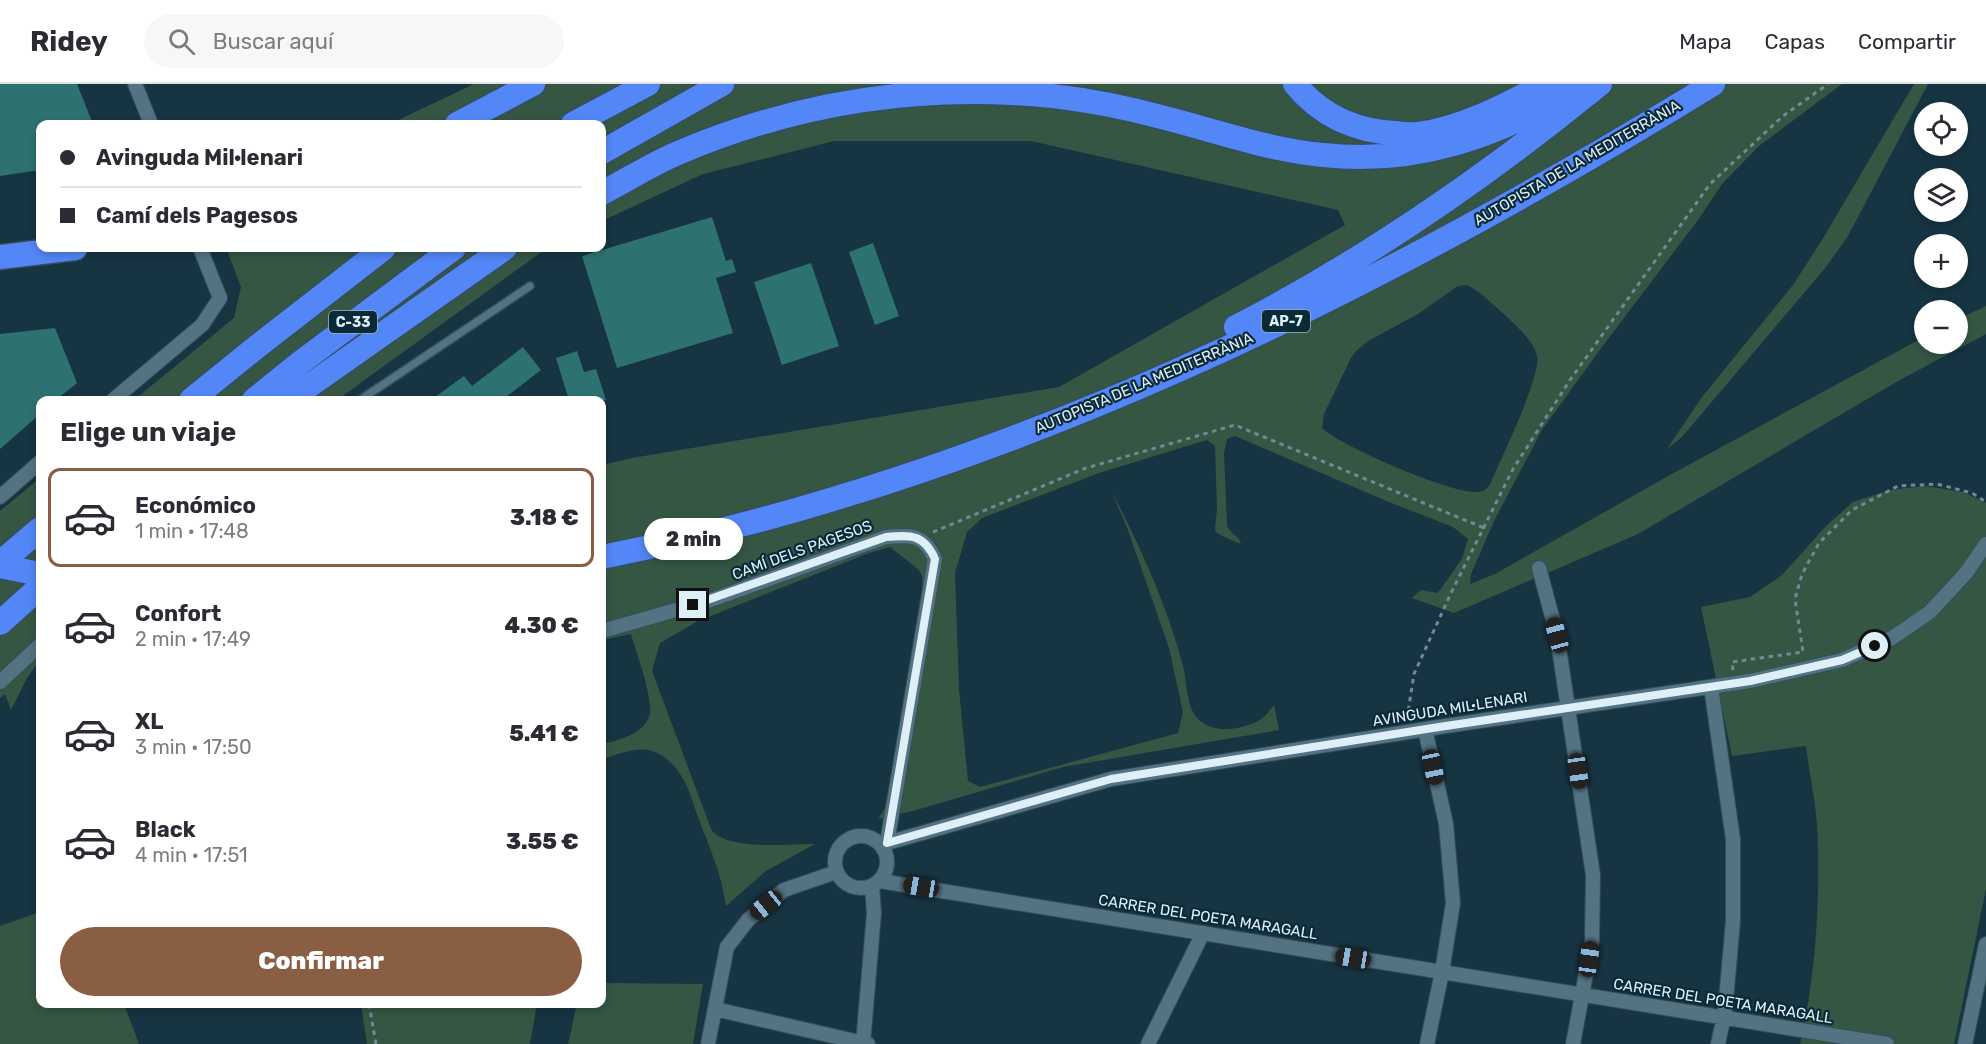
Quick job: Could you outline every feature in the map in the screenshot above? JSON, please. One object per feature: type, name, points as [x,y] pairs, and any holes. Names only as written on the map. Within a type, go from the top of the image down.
[{"type":"highway","points":[[465,120],[533,84]]},
{"type":"highway","points":[[567,120],[618,84]]},
{"type":"highway","points":[[580,120],[648,84]]},
{"type":"highway","points":[[606,150],[723,84]]},
{"type":"highway","points":[[1295,84],[1324,112],[1347,124],[1382,133],[1416,135],[1453,126],[1496,110],[1546,84]]},
{"type":"highway","points":[[606,192],[676,154],[730,133],[798,112],[866,98],[964,91],[1065,98],[1115,106],[1271,146],[1321,155],[1359,158],[1395,156],[1441,148],[1486,134],[1528,115],[1578,84]]},
{"type":"highway","points":[[832,501],[976,438],[1147,370],[1267,312],[1436,208],[1540,132],[1600,84]]},
{"type":"highway","name":"AUTOPISTA DE LA MEDITERRÀNIA","points":[[606,557],[673,543],[832,501],[1006,441],[1172,375],[1400,264],[1533,191],[1713,84]]},
{"type":"highway","points":[[0,257],[42,252]]},
{"type":"highway","name":"C-33","points":[[196,396],[379,252]]},
{"type":"highway","name":"C-33","points":[[259,396],[448,252]]},
{"type":"highway","points":[[295,396],[499,252]]},
{"type":"highway","points":[[0,565],[36,533]]},
{"type":"highway","points":[[0,565],[36,573]]},
{"type":"highway","points":[[0,623],[36,594]]},
{"type":"street","points":[[135,84],[149,120]]},
{"type":"street","points":[[118,396],[202,325],[220,298],[202,252]]},
{"type":"street","points":[[0,496],[36,465]]},
{"type":"street","name":"CAMÍ DELS PAGESOS","points":[[606,630],[711,600],[886,537],[907,535],[921,540]]},
{"type":"street","points":[[885,846],[869,837],[851,837],[843,842],[834,859],[836,872],[841,880],[854,888],[863,889],[876,883],[885,873],[887,864],[885,846],[935,559],[930,548],[921,540]]},
{"type":"street","name":"AVINGUDA MIL·LENARI","points":[[885,846],[1111,779],[1405,732],[1735,684],[1842,660],[1892,639],[1930,612],[1966,573],[1986,544]]},
{"type":"street","points":[[1539,568],[1557,635],[1593,875],[1592,941],[1573,1044]]},
{"type":"street","points":[[0,682],[36,649]]},
{"type":"street","points":[[1711,687],[1732,839],[1733,921],[1724,1017],[1718,1044]]},
{"type":"street","points":[[1425,729],[1446,824],[1453,903],[1427,1044]]},
{"type":"street","points":[[708,1044],[727,947],[748,920],[784,890],[836,872]]},
{"type":"street","points":[[715,1009],[864,1044],[876,883]]},
{"type":"street","name":"CARRER DEL POETA MARAGALL","points":[[876,883],[1203,933],[1887,1044]]},
{"type":"street","points":[[1148,1044],[1203,933]]},
{"type":"street","points":[[1965,1044],[1986,944]]},
{"type":"lane","points":[[366,396],[530,286]]},
{"type":"path","points":[[1405,732],[1414,674],[1513,469],[1570,380],[1710,184],[1784,116],[1828,84]]},
{"type":"path","points":[[921,540],[939,528],[1086,468],[1235,425],[1484,528]]},
{"type":"path","points":[[1735,684],[1732,663],[1803,652],[1795,599],[1802,574],[1819,543],[1852,510],[1898,486],[1937,484],[1972,492],[1986,502]]},
{"type":"path","points":[[370,1008],[376,1044]]},
{"type":"green space","points":[[474,84],[1842,84],[1759,146],[1722,184],[1698,220],[1542,430],[1495,519],[1471,574],[1470,584],[1495,574],[1670,475],[1914,342],[1914,354],[1949,354],[1898,381],[1638,534],[1454,613],[1412,598],[1421,590],[1437,593],[1440,590],[1462,559],[1468,539],[1453,527],[1235,436],[1227,439],[1224,453],[1227,523],[1229,530],[1241,544],[1216,532],[1215,446],[1207,440],[1099,473],[982,518],[967,532],[955,573],[959,690],[968,781],[980,787],[1178,733],[1183,712],[1169,648],[1128,530],[1112,492],[1161,599],[1177,643],[1189,701],[1194,714],[1204,724],[1227,729],[1261,720],[1274,705],[1279,730],[1063,767],[878,819],[885,808],[906,710],[923,598],[922,576],[919,570],[890,547],[869,553],[698,621],[660,643],[652,671],[711,829],[718,836],[729,841],[759,845],[815,844],[766,871],[726,906],[711,850],[688,790],[675,767],[660,754],[646,750],[626,752],[606,758],[606,743],[622,739],[641,728],[649,717],[650,710],[647,689],[631,634],[606,639],[606,464],[1059,387],[1345,225],[1338,210],[1031,141],[834,141],[703,174],[606,219],[606,120],[398,120]],"holes":[[[1466,285],[1487,299],[1520,329],[1537,356],[1537,366],[1527,399],[1488,487],[1479,492],[1464,491],[1422,477],[1372,457],[1322,428],[1324,414],[1351,358],[1368,341],[1418,314],[1458,286]]]},
{"type":"green space","points":[[1914,84],[1928,84],[1919,102],[1914,102],[1914,111],[1848,236],[1826,267],[1682,437],[1667,449],[1702,397],[1793,285]]},
{"type":"green space","points":[[228,252],[541,252],[343,396],[139,396],[234,318],[241,287]]},
{"type":"green space","points":[[1986,306],[1986,334],[1968,344],[1968,314]]},
{"type":"green space","points":[[36,481],[36,666],[11,710],[5,694],[0,698],[0,511]]},
{"type":"green space","points":[[1925,486],[1963,492],[1986,503],[1986,889],[1954,1044],[1800,1044],[1810,991],[1818,906],[1817,824],[1806,746],[1732,756],[1701,607],[1750,597],[1782,575],[1826,526],[1853,502],[1890,490]]},
{"type":"green space","points":[[36,913],[36,1008],[126,1008],[139,1044],[0,1044],[0,926]]},
{"type":"green space","points":[[606,983],[703,984],[693,1044],[568,1044],[576,1008],[606,1008]]},
{"type":"green space","points":[[362,1008],[536,1008],[530,1044],[367,1044]]},
{"type":"building","points":[[0,84],[77,84],[91,120],[36,120],[36,171],[0,176]]},
{"type":"building","points":[[712,217],[726,261],[732,259],[736,272],[716,278],[733,333],[617,368],[582,256],[606,252],[606,249]]},
{"type":"building","points":[[873,243],[899,316],[875,325],[849,252]]},
{"type":"building","points":[[811,263],[839,346],[782,365],[754,282]]},
{"type":"building","points":[[55,328],[77,383],[61,396],[36,396],[36,418],[0,449],[0,334]]},
{"type":"building","points":[[523,347],[541,370],[507,396],[436,396],[464,376],[472,386]]},
{"type":"building","points":[[577,351],[584,372],[596,369],[605,396],[568,396],[556,358]]},
{"type":"route","points":[[693,605],[886,537],[907,535],[921,540],[930,548],[935,559],[887,843],[1111,779],[1750,681],[1842,660],[1875,646]]}]
